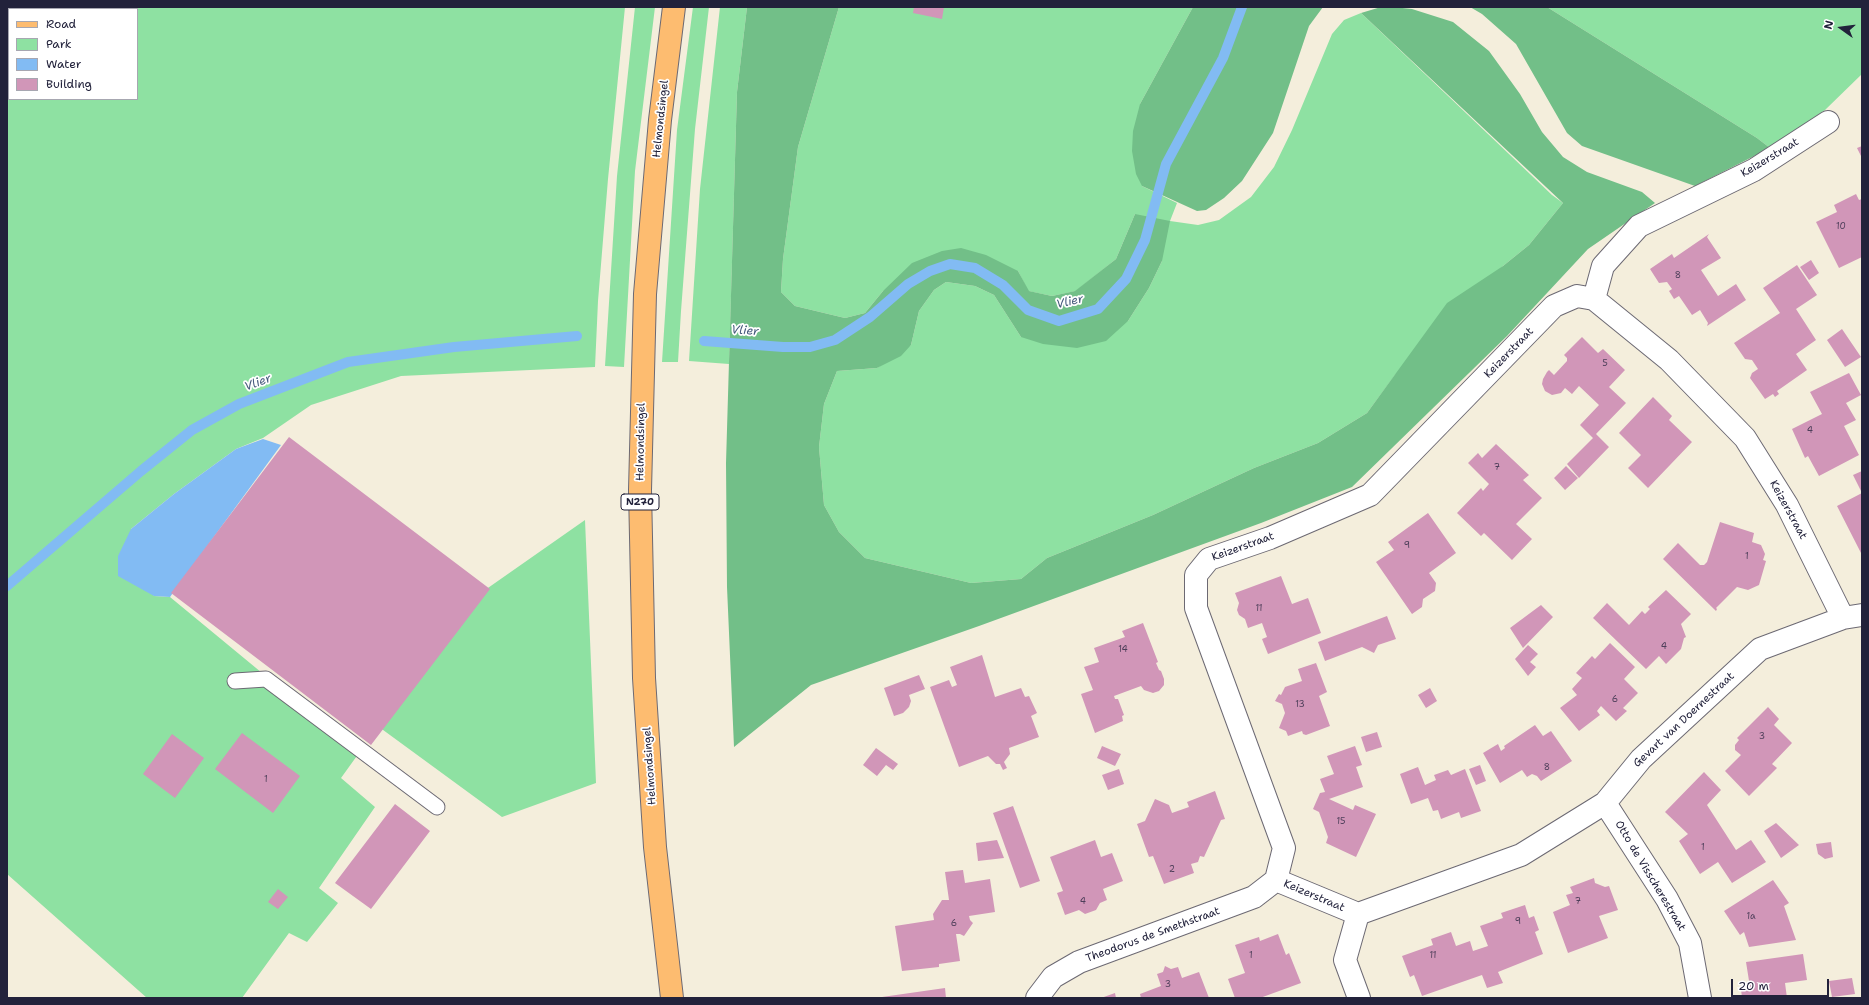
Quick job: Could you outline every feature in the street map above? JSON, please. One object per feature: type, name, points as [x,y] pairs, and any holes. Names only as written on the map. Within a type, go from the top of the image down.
[{"type":"main road","name":"Helmondsingel","points":[[672,998],[655,847],[644,678],[640,490],[645,294],[660,120],[674,7]]},
{"type":"street","name":"Keizerstraat","points":[[1594,299],[1603,266],[1639,226],[1754,170],[1828,122]]},
{"type":"street","name":"Keizerstraat","points":[[1358,914],[1276,880],[1284,848],[1196,608],[1196,575],[1209,559],[1270,538],[1370,495],[1554,306],[1577,296],[1594,299],[1668,360],[1745,438],[1853,616]]},
{"type":"street","name":"Gevart van Doernestraat","points":[[1358,914],[1521,855],[1605,802],[1641,759],[1760,649],[1853,616]]},
{"type":"street","name":"Otto de Visscherestraat","points":[[1605,802],[1667,899],[1690,943],[1700,998]]},
{"type":"street","name":"Theodorus de Smethstraat","points":[[1037,998],[1053,977],[1079,962],[1254,898],[1276,880]]},
{"type":"street","points":[[1358,914],[1345,960],[1359,998]]},
{"type":"lane","points":[[236,681],[266,679],[437,807]]},
{"type":"green space","points":[[7,7],[625,7],[608,179],[598,301],[595,367],[401,376],[311,405],[263,438],[236,449],[174,494],[131,529],[154,596],[170,597],[359,753],[341,778],[375,807],[319,888],[338,903],[307,942],[289,933],[242,998],[147,998],[7,874]]},
{"type":"green space","points":[[635,7],[655,7],[635,171],[624,367],[605,366],[617,176]]},
{"type":"green space","points":[[693,7],[709,7],[695,129],[678,362],[662,362],[677,130]]},
{"type":"green space","points":[[720,7],[747,7],[737,92],[729,364],[689,361],[700,189]]},
{"type":"green space","points":[[747,7],[839,7],[798,147],[783,259],[781,292],[795,306],[845,318],[865,313],[883,291],[912,263],[942,251],[961,248],[986,255],[1018,271],[1029,291],[1052,296],[1075,291],[1116,259],[1135,214],[1170,221],[1162,261],[1149,288],[1128,321],[1106,341],[1077,348],[1043,344],[1021,337],[994,295],[975,286],[946,282],[934,290],[919,311],[911,345],[901,356],[877,368],[837,371],[824,404],[819,447],[824,505],[839,532],[865,558],[971,583],[1021,579],[1047,558],[1153,515],[1254,468],[1318,443],[1367,413],[1447,303],[1503,266],[1529,245],[1563,203],[1361,13],[1381,7],[1393,7],[1412,9],[1453,22],[1489,51],[1520,94],[1542,132],[1563,157],[1587,172],[1642,192],[1655,203],[1588,249],[1507,336],[1352,487],[1261,523],[979,626],[811,685],[734,747],[727,587],[726,463],[737,92]]},
{"type":"green space","points":[[839,7],[1193,7],[1140,104],[1142,186],[1177,203],[1170,221],[1198,225],[1219,220],[1251,197],[1274,167],[1292,130],[1332,34],[1344,20],[1361,13],[1552,195],[1563,203],[1529,245],[1503,266],[1395,375],[1367,413],[1318,443],[1254,468],[1153,515],[1047,558],[1021,579],[971,583],[865,558],[839,532],[824,505],[819,447],[824,404],[837,371],[877,368],[911,345],[919,311],[934,290],[946,282],[975,286],[994,295],[1021,337],[1128,321],[1149,288],[1162,261],[1135,214],[1116,259],[1076,291],[1052,296],[1028,291],[1018,271],[883,291],[865,313],[845,318],[795,306],[781,292],[783,259],[798,147]]},
{"type":"green space","points":[[1193,7],[1323,7],[1309,26],[1273,133],[1242,181],[1224,198],[1206,210],[1197,211],[1142,186],[1136,174],[1132,151],[1133,131],[1140,104]]},
{"type":"green space","points":[[1470,7],[1547,7],[1757,138],[1770,148],[1695,186],[1582,146],[1567,133],[1516,44],[1482,14]]},
{"type":"green space","points":[[1547,7],[1862,7],[1862,74],[1825,110],[1770,148],[1757,138]]},
{"type":"green space","points":[[585,520],[596,783],[502,817],[379,727],[475,597]]},
{"type":"water","points":[[263,439],[281,445],[170,597],[154,596],[118,576],[118,556],[131,529],[174,494],[236,449]]},
{"type":"building","points":[[914,7],[944,7],[942,19],[913,13]]},
{"type":"building","points":[[1862,146],[1862,158],[1857,148]]},
{"type":"building","points":[[1856,194],[1859,200],[1862,199],[1862,257],[1839,268],[1816,222],[1837,212],[1834,205]]},
{"type":"building","points":[[1709,234],[1707,237],[1721,258],[1701,270],[1718,296],[1736,284],[1746,300],[1707,326],[1708,323],[1700,310],[1692,315],[1679,296],[1674,299],[1669,291],[1672,289],[1667,282],[1659,283],[1650,269],[1672,254],[1674,258]]},
{"type":"building","points":[[1811,260],[1819,273],[1809,280],[1800,267]]},
{"type":"building","points":[[1797,265],[1817,295],[1796,309],[1816,340],[1796,354],[1807,370],[1777,391],[1779,394],[1775,397],[1773,394],[1765,399],[1750,378],[1752,373],[1758,369],[1752,360],[1745,359],[1734,343],[1780,313],[1763,288]]},
{"type":"building","points":[[1842,329],[1861,357],[1845,367],[1827,340]]},
{"type":"building","points":[[1582,337],[1598,353],[1603,349],[1625,370],[1609,387],[1626,403],[1596,434],[1609,447],[1579,478],[1567,464],[1593,438],[1580,425],[1599,405],[1579,386],[1572,394],[1565,388],[1561,393],[1552,395],[1545,391],[1542,384],[1543,379],[1549,370],[1554,375],[1567,361],[1567,358],[1564,355]]},
{"type":"building","points":[[1849,373],[1861,395],[1846,403],[1856,420],[1844,426],[1859,455],[1819,476],[1808,456],[1805,458],[1792,429],[1822,414],[1810,392]]},
{"type":"building","points":[[1653,397],[1672,416],[1669,420],[1692,442],[1648,488],[1628,468],[1641,455],[1619,433]]},
{"type":"building","points":[[289,437],[490,589],[371,745],[171,593]]},
{"type":"building","points":[[1496,444],[1529,475],[1523,480],[1542,498],[1516,524],[1532,539],[1512,560],[1484,533],[1481,536],[1457,513],[1481,488],[1483,491],[1489,484],[1468,463],[1478,453],[1482,458]]},
{"type":"building","points":[[1566,466],[1578,478],[1565,490],[1554,478]]},
{"type":"building","points":[[1862,471],[1862,493],[1853,475]]},
{"type":"building","points":[[1862,493],[1862,552],[1861,553],[1837,506]]},
{"type":"building","points":[[1428,513],[1456,553],[1429,573],[1436,583],[1435,591],[1423,599],[1422,607],[1412,614],[1376,562],[1394,550],[1388,542]]},
{"type":"building","points":[[1720,522],[1754,533],[1752,542],[1761,545],[1765,554],[1763,560],[1766,561],[1759,585],[1748,590],[1737,587],[1716,608],[1716,611],[1663,559],[1678,543],[1700,565],[1704,565],[1707,562]]},
{"type":"building","points":[[1281,576],[1292,604],[1308,598],[1321,633],[1268,654],[1262,639],[1267,637],[1262,623],[1248,628],[1245,619],[1239,615],[1237,610],[1239,603],[1235,593]]},
{"type":"building","points":[[1666,590],[1691,614],[1681,624],[1686,637],[1684,638],[1681,649],[1666,664],[1659,656],[1646,669],[1593,618],[1607,603],[1629,625],[1642,611],[1645,614],[1650,609],[1648,607]]},
{"type":"building","points":[[1541,605],[1553,617],[1523,648],[1510,628]]},
{"type":"building","points":[[1387,616],[1396,639],[1378,645],[1374,653],[1362,647],[1325,661],[1318,642]]},
{"type":"building","points":[[1143,623],[1158,662],[1156,663],[1164,679],[1164,685],[1159,691],[1153,693],[1144,690],[1141,686],[1114,696],[1115,699],[1118,699],[1124,715],[1122,716],[1123,721],[1095,733],[1081,694],[1093,690],[1084,667],[1099,662],[1094,648],[1125,637],[1122,631]]},
{"type":"building","points":[[1610,643],[1635,667],[1624,679],[1638,693],[1623,708],[1627,711],[1616,721],[1601,706],[1597,711],[1600,715],[1579,731],[1560,708],[1577,695],[1572,689],[1582,678],[1576,673],[1592,656],[1595,659]]},
{"type":"building","points":[[1528,645],[1538,654],[1530,662],[1536,667],[1528,676],[1515,659]]},
{"type":"building","points":[[982,655],[995,697],[1021,688],[1025,697],[1029,696],[1037,713],[1031,716],[1039,737],[1009,748],[1010,754],[1004,762],[1007,768],[1003,770],[1000,764],[996,764],[988,756],[959,767],[930,687],[949,680],[952,687],[957,685],[950,667]]},
{"type":"building","points":[[1316,663],[1327,692],[1319,696],[1330,726],[1306,735],[1303,734],[1302,731],[1288,736],[1286,731],[1279,728],[1285,713],[1282,704],[1275,701],[1279,694],[1281,695],[1285,687],[1302,681],[1298,669]]},
{"type":"building","points":[[919,675],[925,689],[909,695],[911,701],[909,707],[903,713],[894,716],[884,688]]},
{"type":"building","points":[[1430,688],[1437,701],[1426,708],[1418,695]]},
{"type":"building","points":[[1768,707],[1779,719],[1774,725],[1792,743],[1772,764],[1777,768],[1749,796],[1725,771],[1741,755],[1735,750],[1735,745],[1739,740],[1737,738]]},
{"type":"building","points":[[1535,725],[1543,736],[1551,731],[1572,761],[1541,781],[1537,776],[1532,774],[1527,777],[1522,770],[1500,783],[1483,753],[1498,744],[1501,751],[1505,748],[1504,746]]},
{"type":"building","points":[[1377,732],[1382,747],[1366,752],[1361,737]]},
{"type":"building","points":[[242,733],[300,776],[273,813],[215,769]]},
{"type":"building","points":[[172,734],[204,758],[175,798],[143,774]]},
{"type":"building","points":[[1102,746],[1121,754],[1115,766],[1097,758]]},
{"type":"building","points":[[1355,746],[1362,765],[1356,767],[1363,787],[1329,799],[1353,810],[1355,805],[1376,814],[1356,857],[1326,843],[1328,837],[1319,812],[1313,809],[1320,793],[1325,792],[1320,779],[1334,774],[1327,756]]},
{"type":"building","points":[[876,748],[898,764],[893,770],[886,765],[877,776],[863,765]]},
{"type":"building","points":[[1480,765],[1486,781],[1476,785],[1469,769]]},
{"type":"building","points":[[1418,767],[1425,785],[1436,780],[1434,775],[1448,770],[1451,775],[1465,769],[1481,811],[1461,818],[1459,812],[1441,819],[1438,810],[1433,811],[1428,798],[1411,804],[1400,774]]},
{"type":"building","points":[[1119,769],[1124,784],[1108,790],[1102,775]]},
{"type":"building","points":[[1704,772],[1721,790],[1707,805],[1736,850],[1751,840],[1766,862],[1732,883],[1718,862],[1700,874],[1679,841],[1688,834],[1665,812]]},
{"type":"building","points":[[1215,791],[1225,819],[1221,820],[1204,857],[1200,856],[1198,862],[1191,864],[1194,873],[1164,884],[1153,856],[1149,857],[1137,824],[1145,821],[1155,799],[1169,805],[1172,813],[1189,807],[1187,802]]},
{"type":"building","points":[[395,804],[430,831],[371,909],[335,883]]},
{"type":"building","points":[[1013,806],[1040,881],[1020,888],[993,813]]},
{"type":"building","points":[[1776,823],[1799,845],[1781,858],[1764,831]]},
{"type":"building","points":[[997,840],[1004,858],[978,861],[976,843]]},
{"type":"building","points":[[1095,840],[1101,857],[1112,853],[1123,881],[1103,889],[1107,900],[1100,903],[1096,910],[1085,914],[1079,910],[1065,915],[1057,893],[1063,891],[1050,857]]},
{"type":"building","points":[[1831,842],[1833,857],[1825,859],[1818,854],[1816,844]]},
{"type":"building","points":[[963,870],[965,883],[990,879],[995,912],[969,916],[973,923],[964,936],[956,934],[960,961],[939,964],[939,967],[902,971],[895,926],[934,920],[933,914],[942,900],[949,900],[945,872]]},
{"type":"building","points":[[1594,878],[1595,883],[1605,887],[1609,886],[1618,910],[1599,916],[1608,938],[1568,953],[1553,912],[1570,905],[1566,895],[1573,893],[1570,887]]},
{"type":"building","points":[[1773,880],[1789,903],[1784,906],[1796,940],[1749,947],[1744,932],[1740,935],[1724,911]]},
{"type":"building","points":[[278,889],[288,897],[278,909],[268,902]]},
{"type":"building","points":[[1525,905],[1529,918],[1534,916],[1539,930],[1535,932],[1543,954],[1498,972],[1503,983],[1487,988],[1482,975],[1422,996],[1414,975],[1410,977],[1402,956],[1433,945],[1431,939],[1451,932],[1456,946],[1470,941],[1473,951],[1488,946],[1480,926],[1503,918],[1501,913]]},
{"type":"building","points":[[1278,934],[1286,955],[1289,953],[1301,983],[1260,998],[1235,998],[1228,979],[1245,973],[1235,945],[1259,937],[1260,941]]},
{"type":"building","points":[[1803,954],[1807,980],[1785,983],[1787,998],[1742,998],[1741,989],[1750,987],[1746,962]]},
{"type":"building","points":[[1165,966],[1171,969],[1178,967],[1182,978],[1199,972],[1209,998],[1141,998],[1140,994],[1161,986],[1157,974],[1163,972]]},
{"type":"building","points":[[1852,978],[1855,994],[1832,997],[1829,981]]},
{"type":"building","points":[[945,988],[946,998],[882,998],[882,997]]},
{"type":"building","points":[[1115,993],[1116,998],[1101,998]]},
{"type":"waterway","name":"Vlier","points":[[704,341],[783,347],[810,347],[835,340],[870,317],[908,284],[930,271],[950,264],[975,268],[1003,285],[1028,310],[1059,321],[1098,309],[1126,279],[1145,240],[1166,164],[1223,58],[1242,7]]},
{"type":"waterway","name":"Vlier","points":[[7,586],[141,471],[192,430],[239,404],[348,362],[454,347],[577,336]]}]
